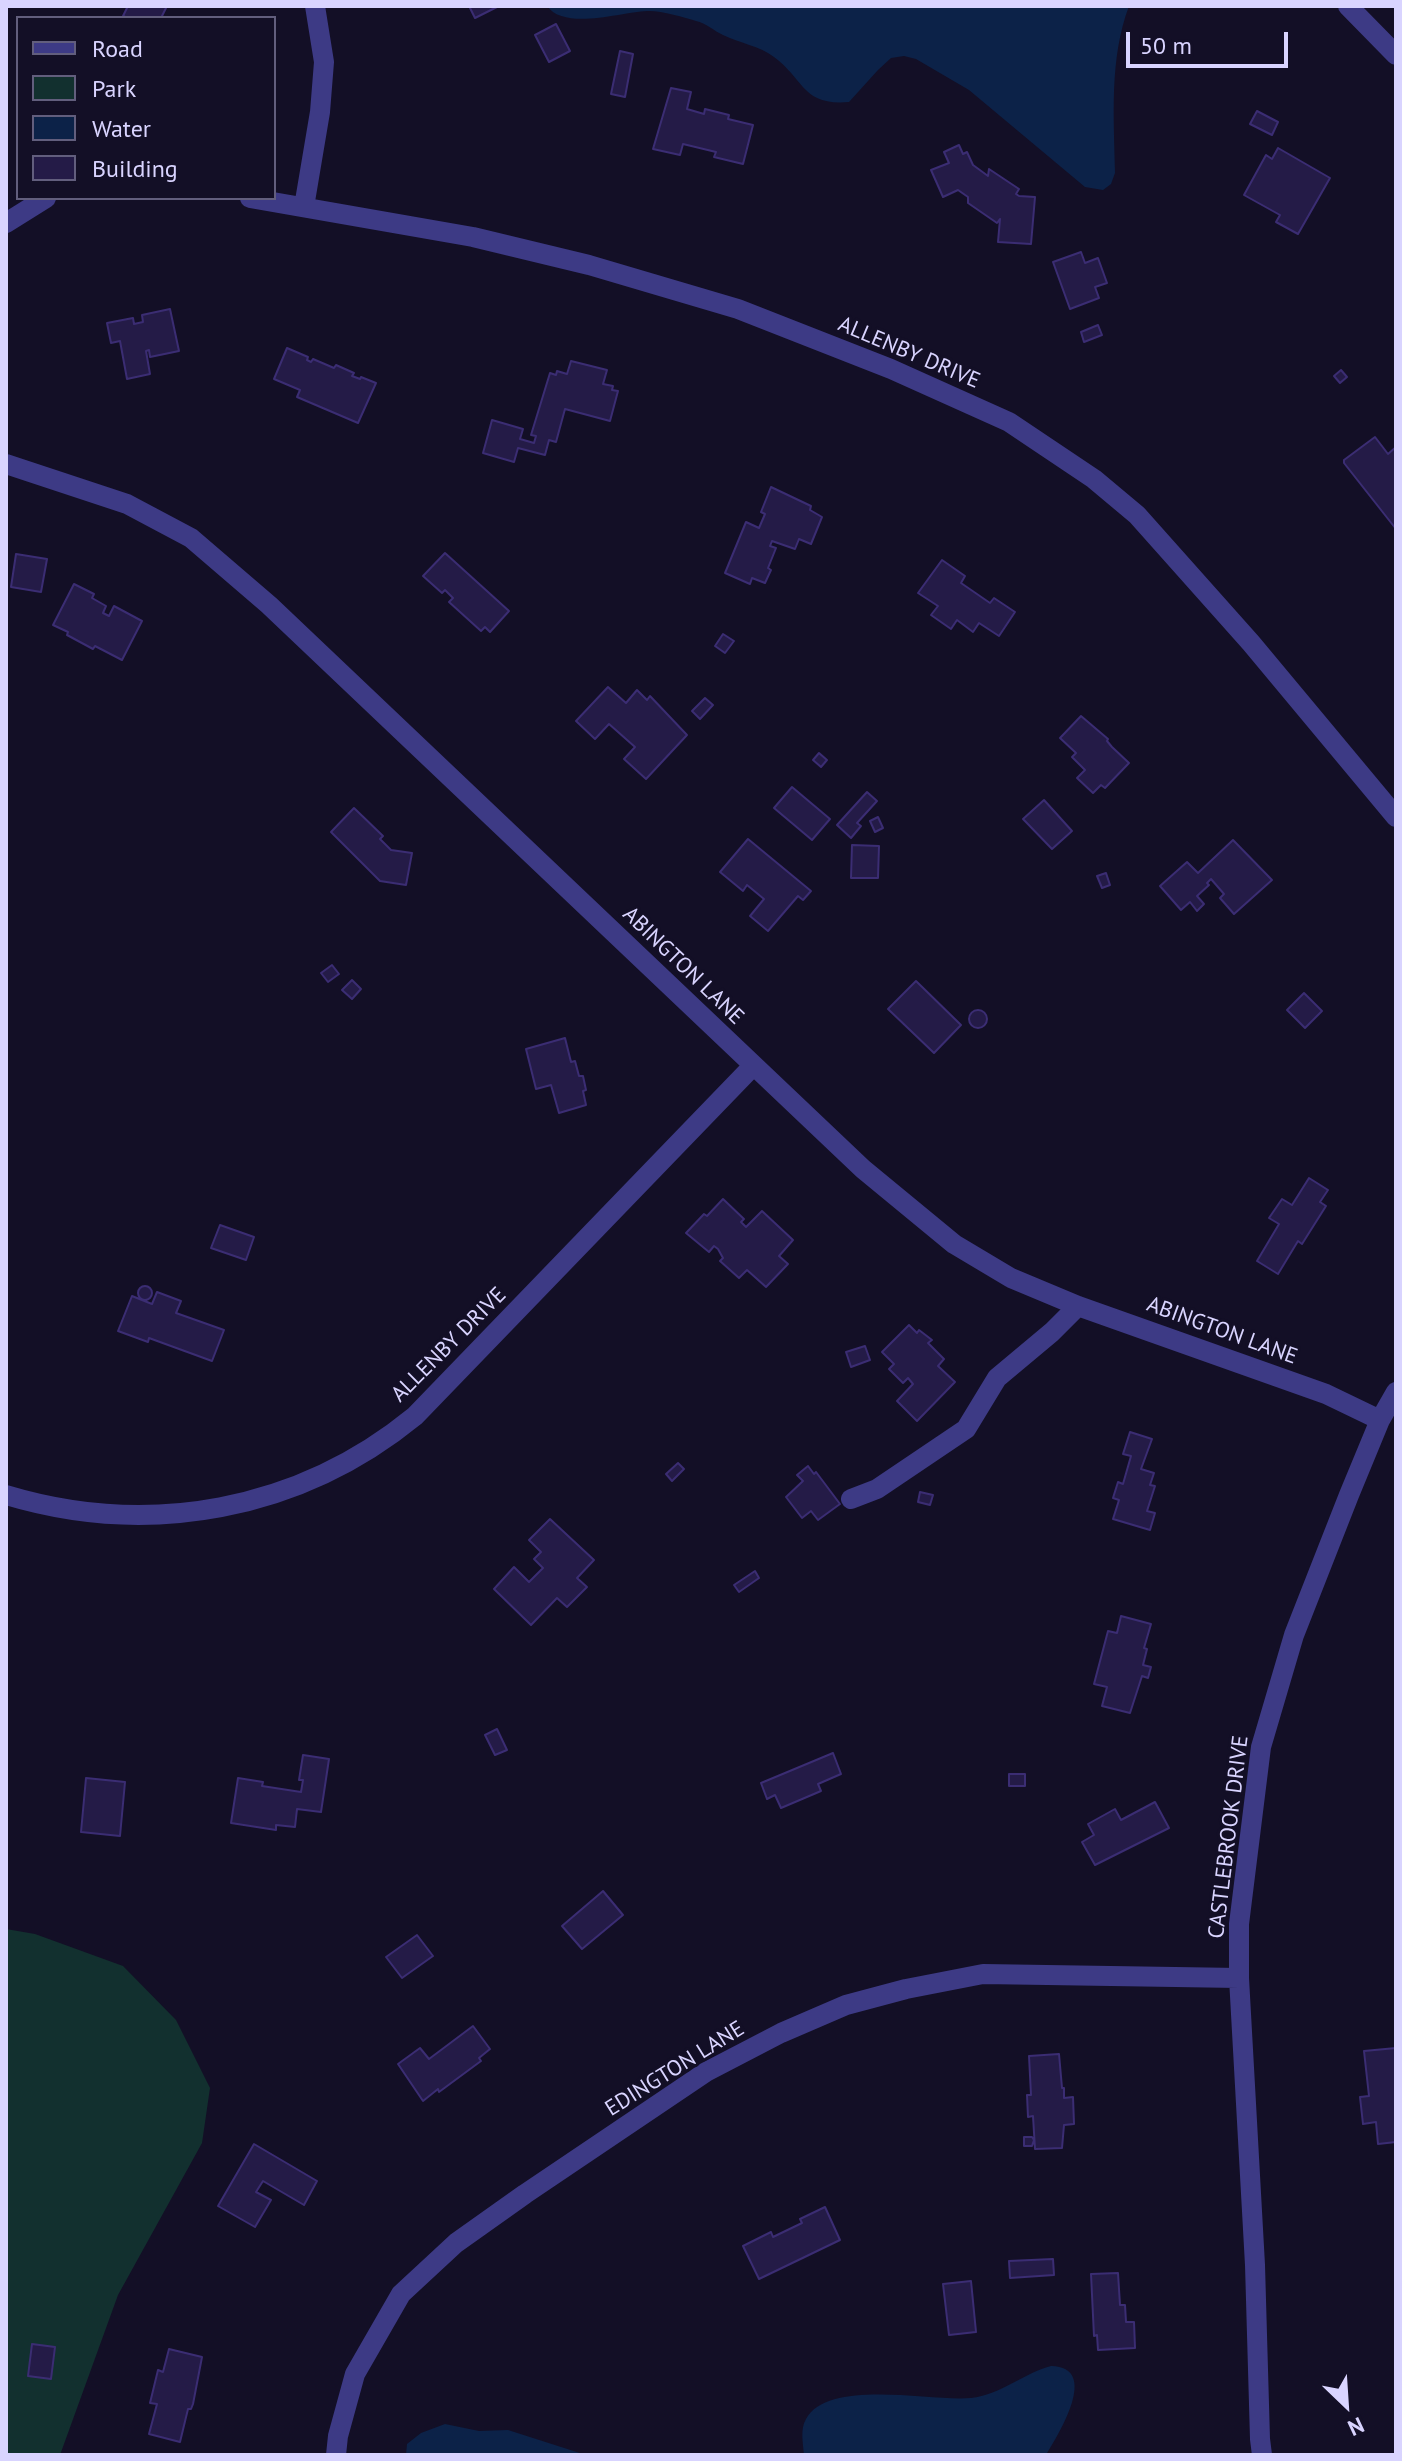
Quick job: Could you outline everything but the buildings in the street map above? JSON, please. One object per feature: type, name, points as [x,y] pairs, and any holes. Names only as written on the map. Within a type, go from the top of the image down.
[{"type":"street","points":[[304,207],[320,112],[324,62],[315,6]]},
{"type":"street","points":[[1348,6],[1396,55]]},
{"type":"street","points":[[6,223],[43,200]]},
{"type":"street","name":"ALLENBY DRIVE","points":[[262,200],[473,237],[589,265],[738,309],[891,369],[1009,422],[1094,479],[1137,515],[1251,643],[1396,817]]},
{"type":"street","name":"ABINGTON LANE","points":[[6,464],[127,504],[191,538],[280,615],[863,1169],[954,1244],[1011,1278],[1078,1306],[1326,1394],[1380,1420]]},
{"type":"street","name":"ALLENBY DRIVE","points":[[6,1495],[41,1506],[107,1514],[172,1515],[232,1506],[269,1496],[348,1461],[413,1418],[753,1066]]},
{"type":"street","points":[[851,1499],[877,1489],[966,1429],[997,1378],[1078,1306]]},
{"type":"street","name":"CASTLEBROOK DRIVE","points":[[1262,2455],[1239,1978],[1239,1924],[1261,1747],[1294,1635],[1380,1420],[1396,1392]]},
{"type":"street","name":"EDINGTON LANE","points":[[336,2455],[355,2374],[401,2294],[456,2243],[706,2072],[781,2033],[846,2005],[983,1974],[1239,1978]]},
{"type":"green space","points":[[6,1929],[35,1934],[123,1966],[176,2020],[210,2088],[202,2143],[118,2295],[60,2455],[6,2455]]},
{"type":"water","points":[[547,6],[1129,6],[1116,68],[1115,173],[1111,184],[1103,190],[1085,187],[969,90],[916,59],[904,56],[891,58],[849,102],[834,102],[813,96],[768,53],[700,22],[652,11],[580,19],[555,13]]},
{"type":"water","points":[[1051,2366],[1066,2369],[1073,2378],[1075,2389],[1066,2418],[1046,2455],[804,2455],[802,2432],[806,2419],[818,2406],[836,2399],[858,2395],[971,2398],[992,2393]]},
{"type":"water","points":[[445,2424],[479,2431],[508,2430],[586,2455],[406,2455],[407,2444],[421,2433]]}]
